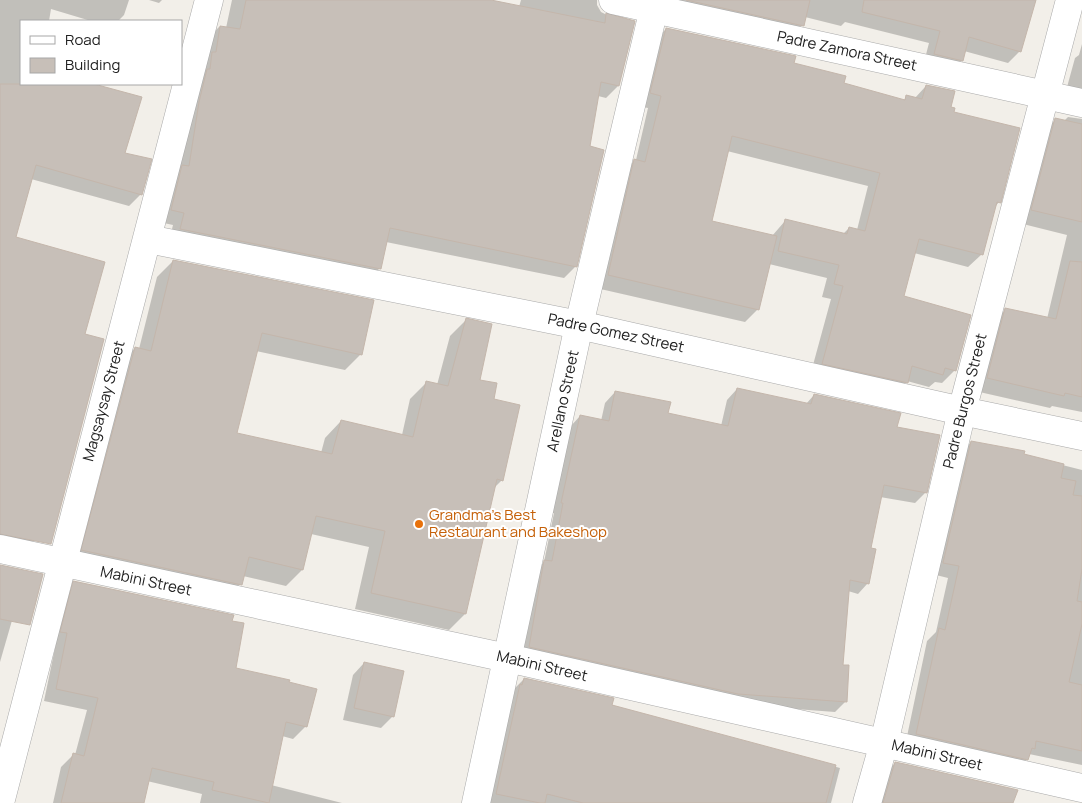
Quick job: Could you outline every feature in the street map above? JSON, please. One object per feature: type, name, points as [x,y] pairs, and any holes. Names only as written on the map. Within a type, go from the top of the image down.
[{"type":"street","name":"Magsaysay Street","points":[[0,803],[209,0]]},
{"type":"street","name":"Padre Zamora Street","points":[[612,0],[655,5],[1082,103]]},
{"type":"street","name":"Padre Burgos Street","points":[[867,803],[884,743],[962,411],[1070,0]]},
{"type":"street","name":"Arellano Street","points":[[476,803],[579,325],[655,5]]},
{"type":"street","name":"Padre Gomez Street","points":[[148,239],[579,325],[1082,436]]},
{"type":"street","name":"Mabini Street","points":[[0,549],[507,658],[1082,788]]},
{"type":"building","points":[[246,0],[491,0],[605,23],[606,13],[635,21],[619,86],[601,82],[590,146],[604,150],[577,267],[390,228],[381,269],[180,229],[184,213],[171,210],[182,165],[189,166],[199,102],[207,69],[210,69],[212,52],[216,52],[220,26],[240,29]]},
{"type":"building","points":[[686,0],[810,0],[804,26]]},
{"type":"building","points":[[864,0],[1036,0],[1021,52],[969,37],[963,61],[934,54],[940,31],[862,12]]},
{"type":"building","points":[[666,28],[796,56],[794,63],[846,76],[844,83],[905,100],[906,95],[922,99],[926,85],[955,91],[951,107],[955,108],[954,112],[1020,128],[1001,203],[997,202],[983,255],[919,239],[904,296],[971,315],[956,371],[945,368],[943,375],[912,366],[908,383],[822,364],[843,286],[834,284],[839,265],[778,251],[785,219],[847,234],[849,227],[865,231],[880,173],[732,136],[712,221],[777,236],[759,310],[608,275],[634,159],[645,162],[661,96],[650,93]]},
{"type":"building","points":[[0,84],[98,85],[142,97],[125,153],[152,159],[142,195],[36,165],[16,237],[105,262],[85,334],[104,339],[51,544],[0,534]]},
{"type":"building","points":[[1055,118],[1082,124],[1082,222],[1031,210]]},
{"type":"building","points":[[173,260],[374,300],[362,355],[262,333],[237,433],[332,454],[341,420],[413,437],[426,381],[448,386],[466,318],[492,324],[480,380],[497,383],[494,399],[520,405],[503,481],[497,479],[466,614],[371,593],[385,531],[316,516],[303,570],[249,557],[242,585],[81,550],[135,347],[151,351]]},
{"type":"building","points":[[1070,261],[1082,262],[1082,397],[1065,393],[1064,396],[987,378],[1005,308],[1056,319]]},
{"type":"building","points":[[737,388],[811,404],[814,394],[901,413],[897,427],[940,435],[927,493],[884,485],[871,548],[876,549],[869,584],[850,580],[843,665],[849,665],[847,702],[738,694],[529,647],[544,560],[552,561],[563,503],[561,503],[580,415],[609,421],[615,391],[671,402],[668,413],[728,426]]},
{"type":"building","points":[[971,441],[1025,451],[1024,454],[1064,464],[1061,478],[1076,481],[1073,495],[1082,496],[1082,569],[1077,601],[1082,602],[1082,624],[1069,682],[1082,685],[1082,751],[1036,741],[1035,749],[1032,748],[1028,760],[916,734],[939,628],[945,630],[959,566],[943,563]]},
{"type":"building","points":[[0,565],[43,574],[30,625],[0,619]]},
{"type":"building","points":[[73,581],[234,615],[232,621],[244,623],[236,668],[290,680],[289,682],[317,689],[307,727],[286,722],[269,803],[212,790],[214,782],[152,768],[144,803],[61,803],[73,753],[84,756],[98,698],[56,689],[67,633],[60,632]]},
{"type":"building","points":[[364,662],[404,671],[394,717],[354,708]]},
{"type":"building","points":[[524,678],[614,698],[612,705],[836,765],[826,803],[583,803],[547,794],[545,803],[540,803],[496,794],[520,684],[522,685]]},
{"type":"building","points":[[895,762],[1018,790],[1013,803],[883,803]]},
{"type":"place","name":"Grandma's Best Restaurant and Bakeshop","points":[[419,524]]}]
